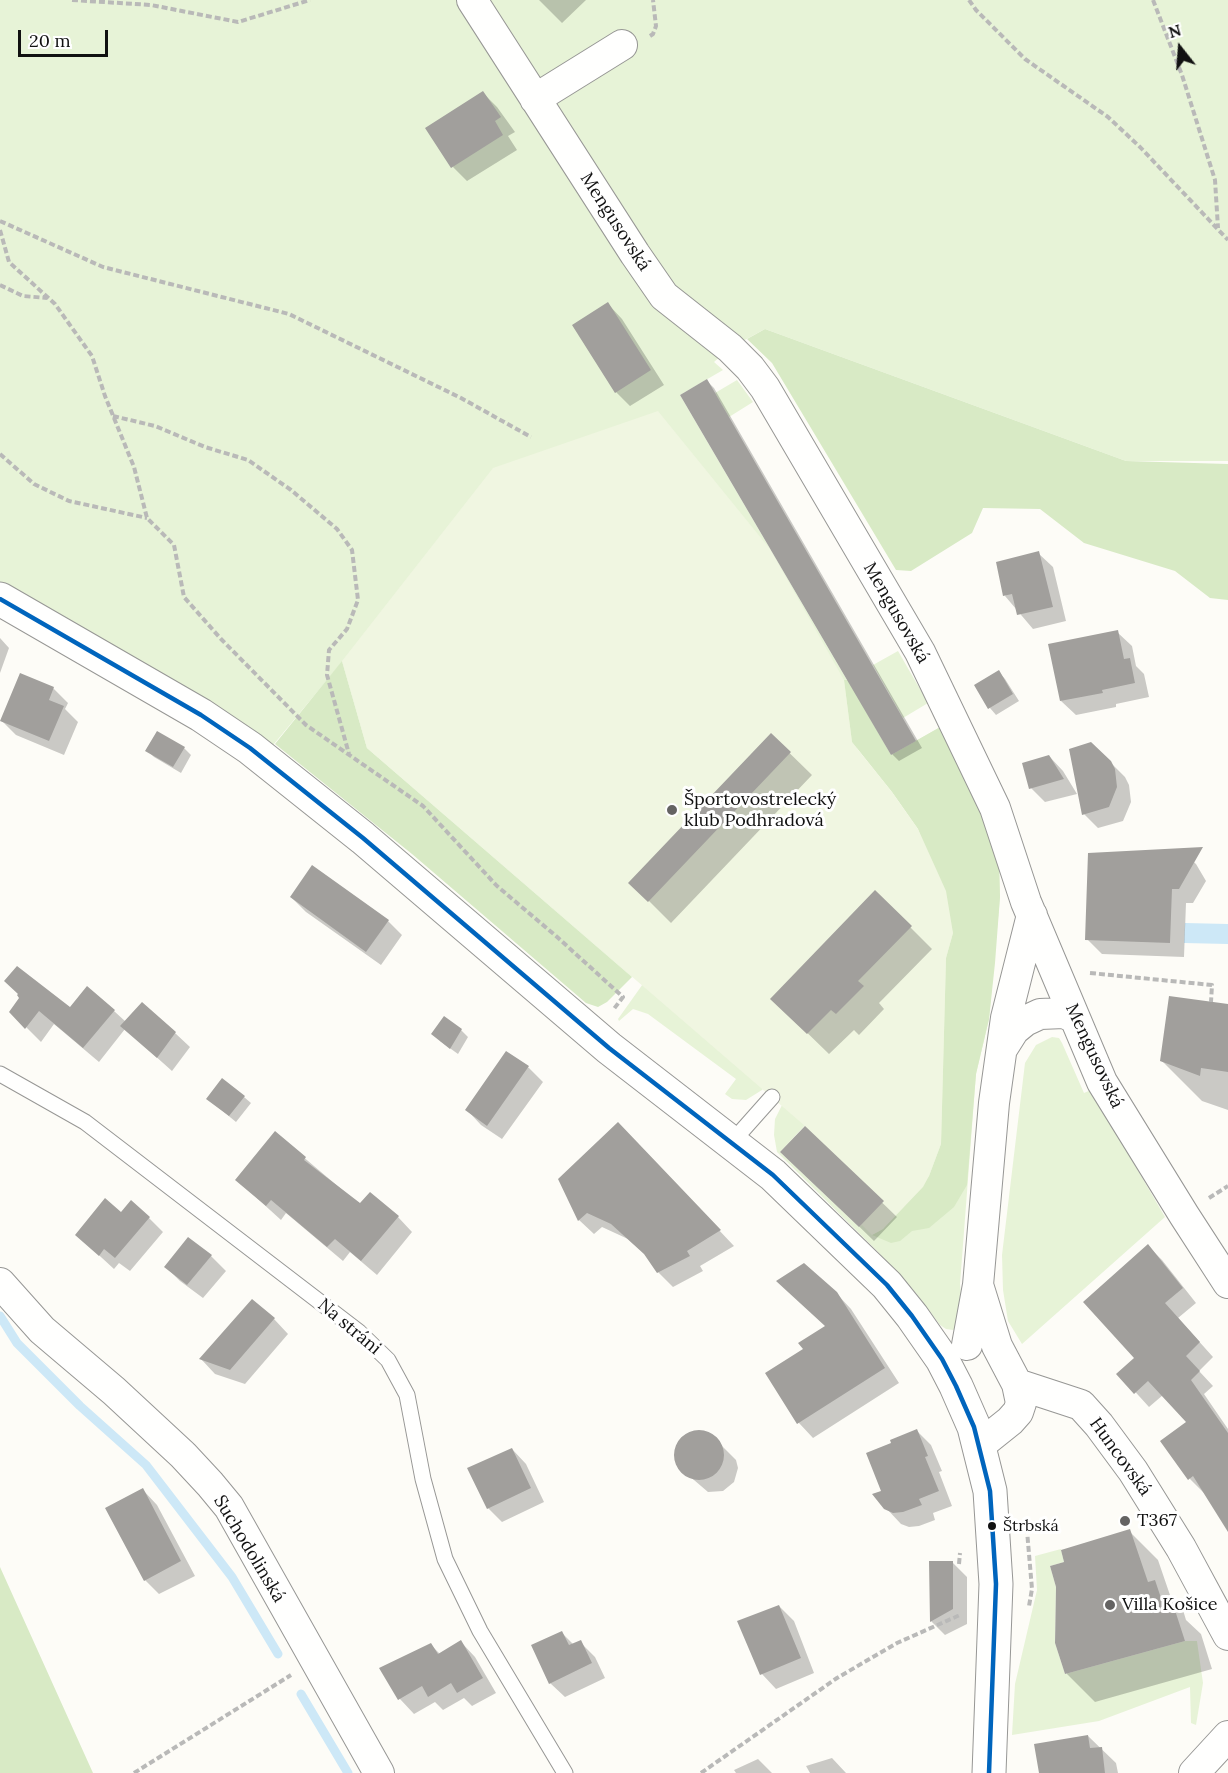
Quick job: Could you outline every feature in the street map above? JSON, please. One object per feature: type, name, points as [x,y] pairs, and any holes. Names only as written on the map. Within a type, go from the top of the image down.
[{"type":"street","name":"Mengusovská","points":[[472,0],[664,296],[730,348],[750,368],[765,388],[920,652],[995,808],[1032,915],[1102,1082],[1228,1283]]},
{"type":"street","points":[[535,99],[622,45]]},
{"type":"street","points":[[0,599],[201,715],[250,748],[363,838],[609,1047],[774,1175],[887,1285],[912,1316],[954,1352],[990,1491],[996,1584],[989,1773]]},
{"type":"street","points":[[954,1352],[978,1285],[994,1103],[1006,1018],[1032,915]]},
{"type":"street","points":[[1002,1049],[1014,1030],[1040,1014],[1064,1013],[1075,1018]]},
{"type":"street","name":"Suchodolinská","points":[[0,1283],[42,1330],[114,1391],[183,1455],[229,1507],[379,1773]]},
{"type":"street","points":[[978,1285],[997,1346],[1017,1384],[1021,1403],[1018,1412],[983,1459]]},
{"type":"street","points":[[954,1352],[983,1341],[997,1346]]},
{"type":"street","points":[[1017,1384],[1081,1405]]},
{"type":"street","points":[[1010,1421],[1046,1410],[1081,1405]]},
{"type":"street","name":"Huncovská","points":[[1081,1405],[1133,1471],[1181,1548],[1228,1635]]},
{"type":"street","points":[[1194,1773],[1228,1736]]},
{"type":"lane","name":"Na stráni","points":[[0,1074],[85,1122],[359,1332],[388,1360],[406,1395],[423,1479],[445,1559],[480,1631],[565,1773]]},
{"type":"lane","points":[[732,1142],[772,1097]]},
{"type":"path","points":[[72,0],[151,5],[238,22],[310,0]]},
{"type":"path","points":[[969,0],[1025,59],[1116,125],[1228,240]]},
{"type":"path","points":[[1153,0],[1182,75],[1215,180],[1218,229]]},
{"type":"path","points":[[0,221],[103,267],[289,314],[461,398],[531,437]]},
{"type":"path","points":[[0,230],[9,262],[55,304],[92,356],[134,467],[147,518],[174,545],[184,597],[221,639],[306,725],[423,806],[497,886],[623,997],[608,1017],[609,1047]]},
{"type":"path","points":[[0,285],[23,296],[47,298]]},
{"type":"path","points":[[113,416],[154,426],[205,447],[248,460],[291,490],[337,529],[351,550],[358,600],[346,629],[329,650],[327,675],[349,755]]},
{"type":"path","points":[[0,454],[34,484],[69,501],[147,518]]},
{"type":"path","points":[[1055,970],[1212,985],[1211,1002]]},
{"type":"path","points":[[1024,1514],[1028,1524]]},
{"type":"path","points":[[959,1564],[961,1542]]},
{"type":"path","points":[[701,1773],[837,1678],[897,1643],[960,1615]]},
{"type":"path","points":[[134,1773],[315,1660]]},
{"type":"green space","points":[[0,0],[1228,0],[1228,461],[1126,461],[765,329],[730,348],[714,362],[723,370],[680,395],[891,755],[942,726],[985,811],[999,862],[1000,897],[989,1019],[976,1074],[960,1284],[963,1321],[953,1330],[940,1325],[915,1292],[878,1252],[777,1152],[774,1135],[775,1119],[782,1105],[795,1099],[804,1102],[810,1114],[809,1121],[780,1152],[859,1227],[917,1167],[832,1083],[829,1071],[831,1057],[947,934],[926,914],[946,891],[918,829],[857,748],[712,897],[792,976],[770,999],[811,1038],[799,1049],[748,1007],[635,896],[628,903],[654,928],[649,958],[632,977],[367,748],[342,662],[264,756],[201,715],[0,599]],"holes":[[[624,570],[776,715],[765,727],[791,752],[649,902],[621,876],[614,883],[462,738]]]},
{"type":"green space","points":[[765,329],[1126,461],[1228,464],[1228,600],[1210,598],[1175,571],[1084,543],[1040,509],[983,508],[972,533],[911,571],[896,570],[772,363],[747,339]]},
{"type":"green space","points":[[737,380],[753,402],[729,417],[715,393]]},
{"type":"green space","name":"Športovostrelecký klub Podhradová","points":[[658,411],[770,549],[844,680],[852,742],[918,829],[946,891],[953,933],[946,958],[941,1144],[923,1187],[883,1229],[872,1235],[862,1225],[859,1227],[780,1152],[805,1126],[367,748],[342,661],[493,468]]},
{"type":"green space","points":[[898,651],[928,703],[903,718],[873,665]]},
{"type":"green space","points":[[342,661],[367,748],[632,977],[607,1002],[598,1007],[586,1003],[412,854],[275,744]]},
{"type":"green space","points":[[844,680],[848,680],[891,755],[942,726],[985,811],[999,862],[1000,897],[995,963],[989,1019],[976,1074],[967,1185],[954,1207],[929,1228],[912,1231],[900,1241],[891,1243],[872,1235],[883,1229],[929,1176],[941,1144],[946,958],[953,933],[918,829],[852,742]]},
{"type":"green space","points":[[645,981],[792,1055],[762,1090],[746,1100],[732,1099],[725,1094],[736,1079],[648,1014],[633,1009],[619,1021],[618,1019]]},
{"type":"green space","points":[[1052,1037],[1059,1038],[1084,1093],[1091,1090],[1165,1217],[1022,1344],[1008,1321],[1003,1290],[1002,1255],[1025,1063],[1036,1045]]},
{"type":"green space","points":[[1061,1549],[1064,1562],[1050,1566],[1056,1587],[1055,1643],[1065,1674],[1185,1641],[1197,1641],[1203,1683],[1196,1725],[1191,1723],[1190,1687],[1099,1721],[1012,1735],[1015,1684],[1037,1590],[1035,1556]]},
{"type":"green space","points":[[0,1567],[93,1773],[0,1773]]},
{"type":"water","points":[[1185,923],[1228,924],[1228,944],[1184,943]]},
{"type":"building","points":[[483,91],[501,117],[495,121],[503,135],[451,168],[425,128]]},
{"type":"building","points":[[608,302],[651,370],[615,393],[572,325]]},
{"type":"building","points":[[707,379],[916,741],[891,755],[680,395]]},
{"type":"building","points":[[1039,551],[1053,607],[1017,615],[1012,594],[1003,596],[996,562]]},
{"type":"building","points":[[1118,630],[1124,659],[1130,658],[1135,683],[1102,690],[1103,693],[1060,701],[1048,644]]},
{"type":"building","points":[[999,670],[1013,694],[988,709],[974,685]]},
{"type":"building","points":[[20,673],[54,687],[49,700],[64,706],[49,741],[0,721]]},
{"type":"building","points":[[157,731],[185,747],[173,767],[145,751]]},
{"type":"building","points":[[771,733],[791,752],[648,902],[628,883]]},
{"type":"building","points":[[1091,742],[1111,761],[1115,769],[1117,787],[1109,807],[1082,815],[1069,749]]},
{"type":"building","points":[[1049,755],[1064,779],[1029,789],[1022,763]]},
{"type":"building","points":[[1203,847],[1179,889],[1172,889],[1170,943],[1085,940],[1088,853]]},
{"type":"building","points":[[312,865],[389,920],[366,952],[290,897]]},
{"type":"building","points":[[875,890],[912,926],[858,981],[864,986],[836,1014],[831,1010],[807,1034],[770,999]]},
{"type":"building","points":[[17,966],[70,1007],[87,986],[115,1010],[83,1048],[39,1011],[25,1029],[9,1012],[19,998],[18,994],[4,981]]},
{"type":"building","points":[[1169,996],[1228,1004],[1228,1072],[1201,1068],[1200,1076],[1160,1061]]},
{"type":"building","points":[[142,1002],[176,1032],[157,1058],[120,1026]]},
{"type":"building","points":[[444,1016],[462,1029],[450,1049],[431,1034]]},
{"type":"building","points":[[506,1051],[529,1066],[487,1126],[465,1110]]},
{"type":"building","points":[[222,1078],[245,1096],[229,1116],[206,1099]]},
{"type":"building","points":[[618,1122],[721,1230],[687,1251],[690,1256],[657,1273],[644,1254],[611,1224],[587,1213],[578,1221],[558,1179]]},
{"type":"building","points":[[805,1126],[884,1201],[859,1227],[780,1152]]},
{"type":"building","points":[[275,1131],[306,1157],[304,1160],[360,1203],[370,1192],[399,1216],[361,1261],[335,1239],[327,1247],[271,1200],[266,1206],[235,1180]]},
{"type":"building","points":[[105,1198],[121,1212],[131,1200],[150,1217],[115,1258],[104,1249],[99,1256],[75,1235]]},
{"type":"building","points":[[188,1237],[212,1255],[187,1285],[164,1267]]},
{"type":"building","points":[[1148,1244],[1183,1288],[1165,1303],[1200,1342],[1186,1356],[1200,1371],[1191,1380],[1228,1433],[1228,1532],[1193,1476],[1188,1480],[1160,1441],[1186,1422],[1148,1381],[1134,1394],[1116,1374],[1134,1358],[1083,1302]]},
{"type":"building","points":[[804,1263],[837,1292],[885,1368],[797,1424],[765,1373],[803,1349],[798,1343],[825,1326],[776,1281]]},
{"type":"building","points":[[252,1299],[275,1318],[230,1370],[199,1359]]},
{"type":"building","points":[[917,1429],[928,1456],[925,1457],[939,1491],[919,1499],[922,1505],[893,1513],[884,1509],[872,1494],[881,1491],[866,1453]]},
{"type":"building","points":[[699,1430],[708,1432],[719,1441],[724,1455],[722,1464],[713,1475],[699,1480],[690,1478],[679,1469],[674,1455],[676,1446],[685,1435]]},
{"type":"building","points":[[512,1448],[531,1488],[487,1509],[467,1468]]},
{"type":"building","points":[[143,1488],[181,1561],[144,1581],[105,1508]]},
{"type":"building","name":"Villa Košice","points":[[1130,1529],[1148,1582],[1155,1580],[1164,1607],[1173,1604],[1185,1641],[1065,1674],[1055,1643],[1056,1587],[1050,1566],[1064,1562],[1061,1550]]},
{"type":"building","points":[[929,1561],[953,1561],[953,1609],[930,1622]]},
{"type":"building","points":[[779,1605],[801,1658],[760,1675],[737,1621]]},
{"type":"building","points":[[562,1631],[569,1645],[581,1640],[592,1663],[549,1684],[531,1645]]},
{"type":"building","points":[[461,1640],[483,1678],[457,1693],[451,1683],[428,1697],[422,1686],[398,1700],[379,1668],[431,1643],[438,1654]]},
{"type":"building","points":[[1088,1735],[1090,1748],[1102,1747],[1105,1773],[1039,1773],[1034,1744]]},
{"type":"waterway","points":[[0,1316],[17,1343],[80,1406],[146,1465],[232,1577],[278,1654]]},
{"type":"waterway","points":[[301,1694],[348,1773]]},
{"type":"transit line","points":[[0,599],[201,715],[250,748],[363,838],[609,1048],[773,1175],[887,1285],[942,1359],[956,1386],[974,1427],[990,1491],[996,1584],[989,1773]]},
{"type":"place","name":"Športovostrelecký klub Podhradová","points":[[672,810]]},
{"type":"place","name":"T367","points":[[1125,1521]]},
{"type":"place","name":"Štrbská","points":[[992,1526]]},
{"type":"place","name":"Villa Košice","points":[[1110,1605]]}]
